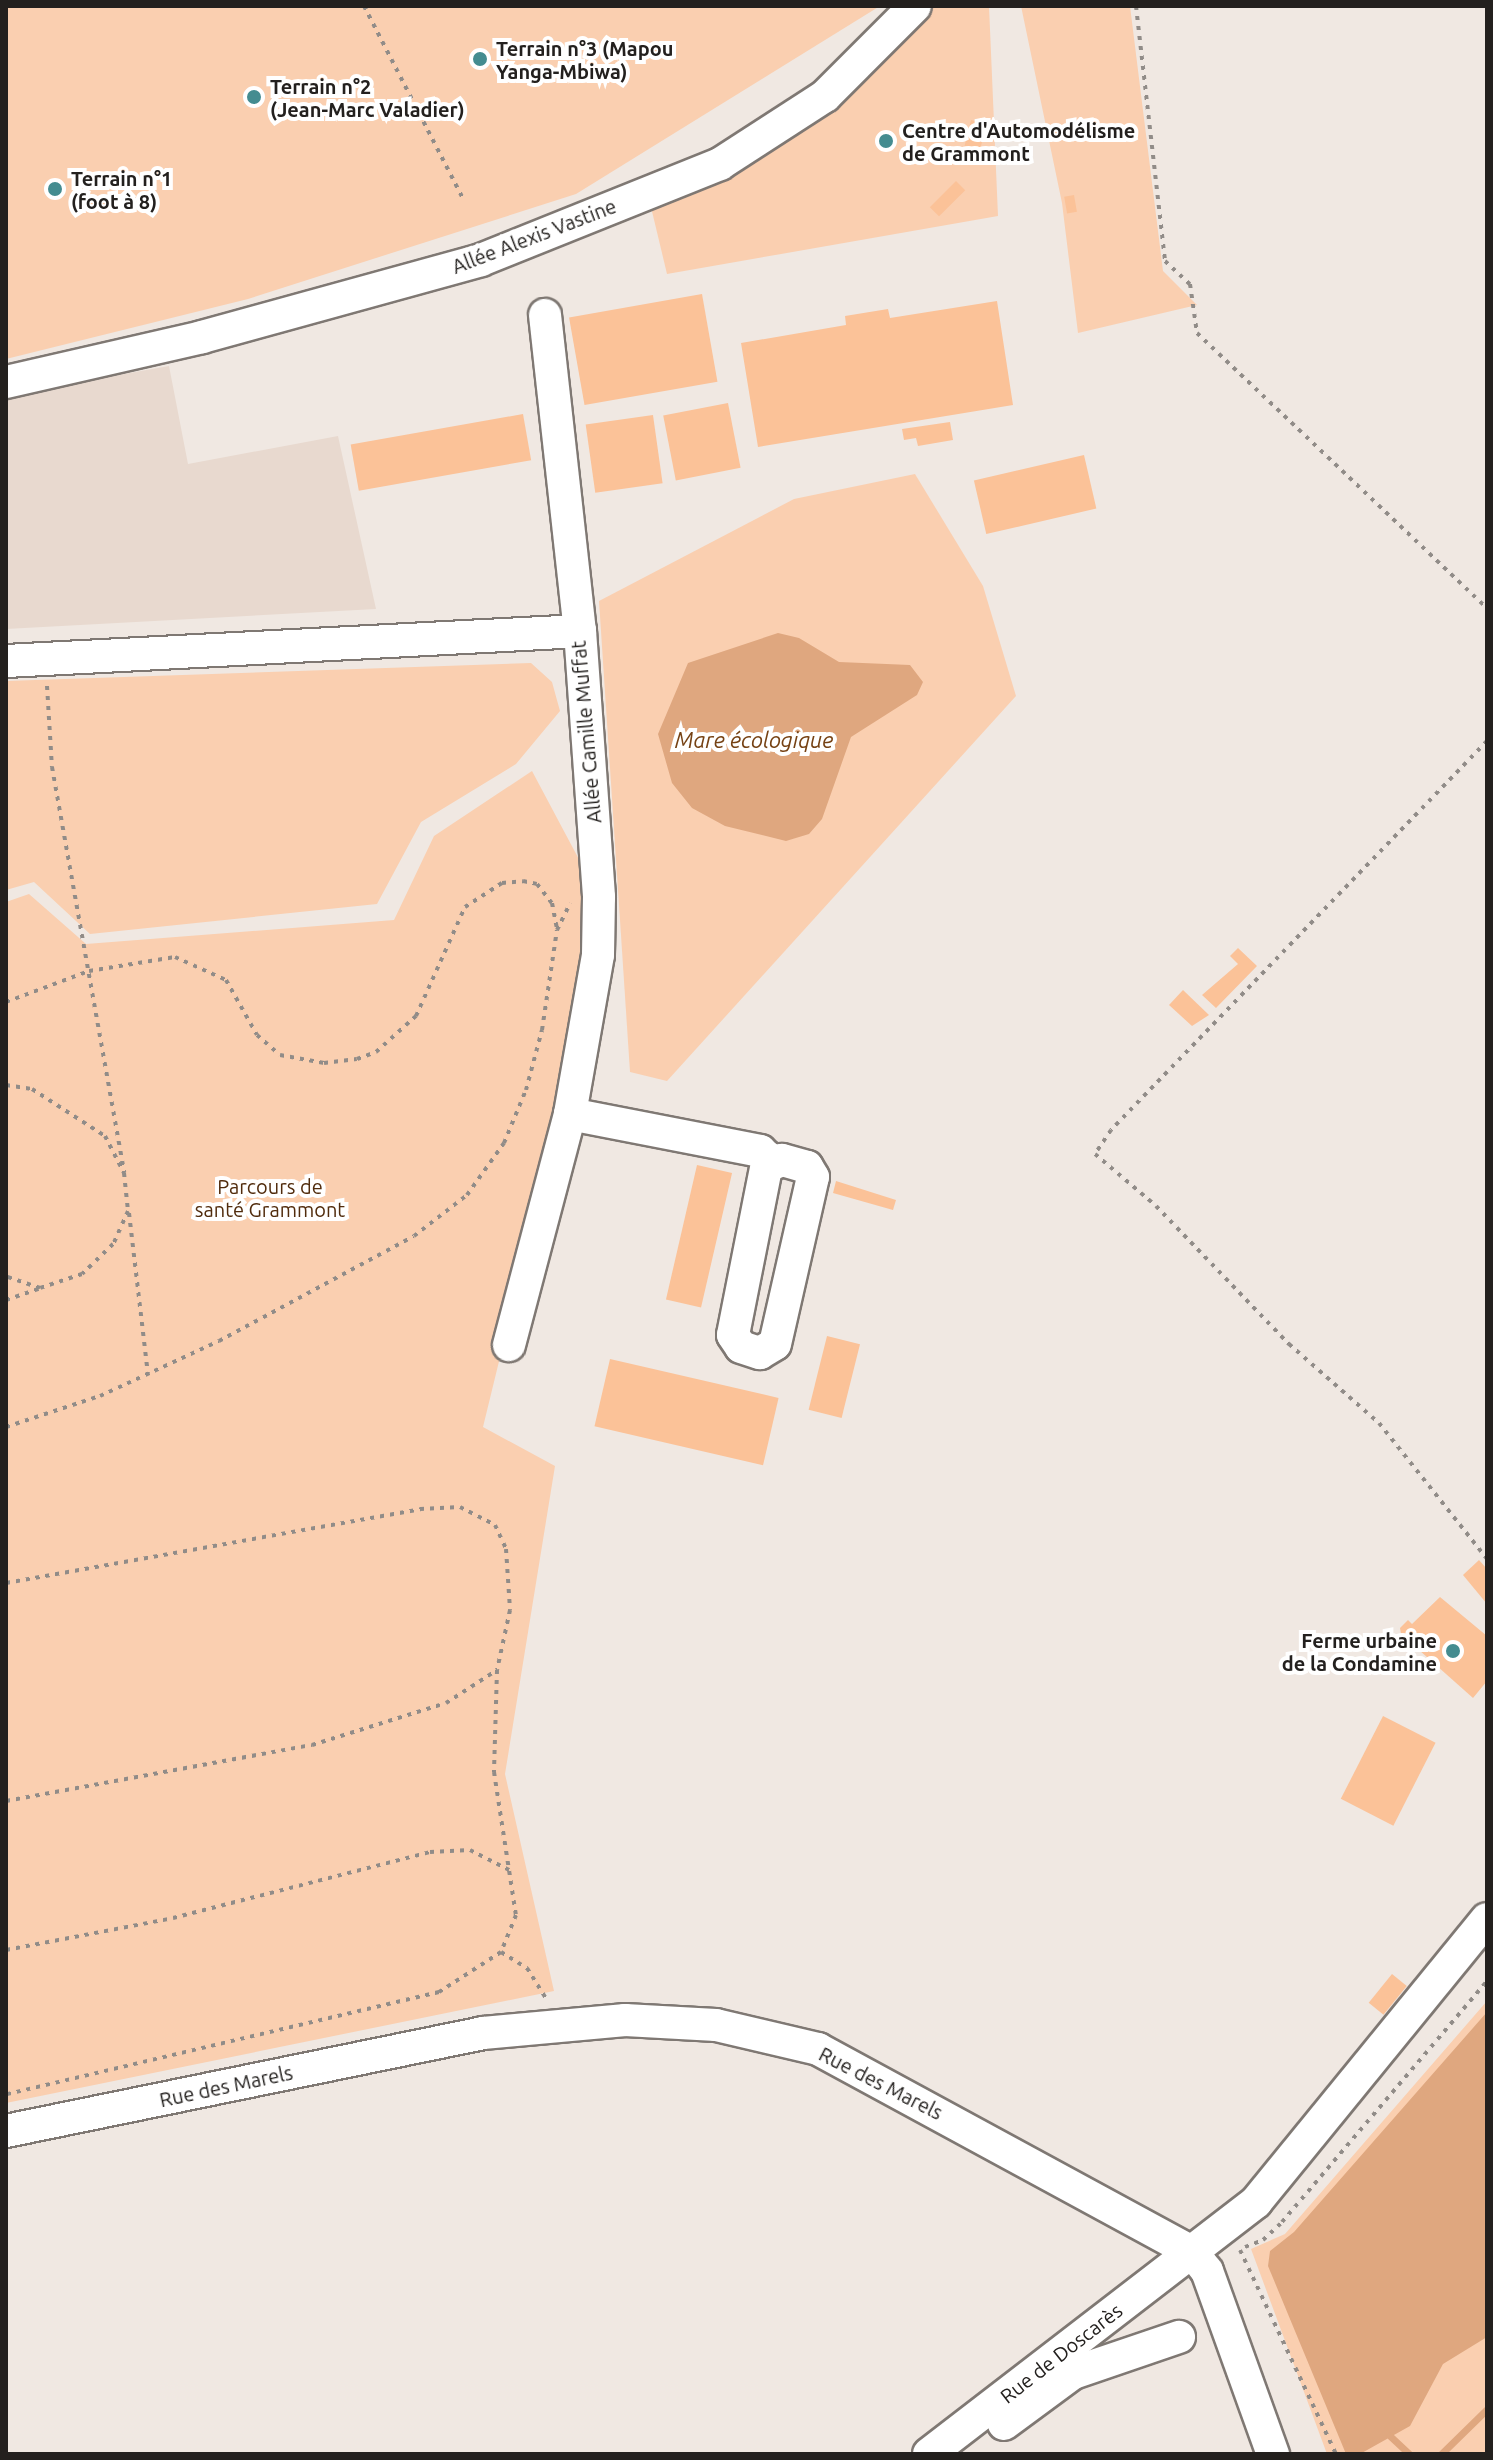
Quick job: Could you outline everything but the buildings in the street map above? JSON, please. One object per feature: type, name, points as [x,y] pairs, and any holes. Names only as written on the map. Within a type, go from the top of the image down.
[{"type":"street","name":"Allée Alexis Vastine","points":[[6,382],[202,337],[481,260],[720,164],[825,96],[915,6]]},
{"type":"street","points":[[545,315],[580,631]]},
{"type":"street","name":"Allée Camille Muffat","points":[[6,661],[580,631],[599,897],[598,955],[570,1114],[509,1345]]},
{"type":"street","points":[[570,1114],[760,1151],[770,1165],[733,1335],[741,1347],[760,1353],[775,1344],[813,1177],[807,1167],[782,1160],[770,1165]]},
{"type":"street","points":[[1273,2454],[1207,2271],[1192,2252],[1256,2202],[1487,1919]]},
{"type":"street","name":"Rue des Marels","points":[[6,2131],[483,2033],[625,2020],[716,2025],[818,2049],[1192,2252]]},
{"type":"street","name":"Rue de Doscarès","points":[[929,2454],[1192,2252]]},
{"type":"street","points":[[963,2454],[1073,2373],[1179,2337]]},
{"type":"path","points":[[364,6],[463,199]]},
{"type":"path","points":[[1136,6],[1165,261],[1190,284],[1197,333],[1487,608]]},
{"type":"path","points":[[46,659],[52,767],[124,1173],[148,1374]]},
{"type":"path","points":[[1487,741],[1111,1130],[1095,1154],[1156,1206],[1289,1344],[1379,1423],[1487,1559]]},
{"type":"path","points":[[6,1002],[89,971],[149,958],[175,957],[204,967],[226,980],[257,1035],[280,1055],[324,1063],[376,1052],[404,1029],[430,993],[444,946],[465,907],[502,883],[537,884],[552,903],[557,930]]},
{"type":"path","points":[[6,1427],[148,1374],[414,1236],[467,1195],[504,1143],[526,1090],[542,1030],[557,930],[572,899],[599,897]]},
{"type":"path","points":[[6,1085],[32,1089],[105,1136],[124,1173]]},
{"type":"path","points":[[6,1300],[82,1274],[113,1244],[128,1206]]},
{"type":"path","points":[[6,1276],[40,1288]]},
{"type":"path","points":[[6,1583],[420,1509],[460,1507],[495,1525],[506,1549],[510,1610],[497,1670],[493,1759],[516,1915],[501,1952],[439,1992],[6,2094]]},
{"type":"path","points":[[6,1801],[312,1745],[461,1697],[497,1670]]},
{"type":"path","points":[[6,1950],[173,1918],[430,1852],[470,1850],[509,1870]]},
{"type":"path","points":[[501,1952],[527,1968],[552,2008],[575,2024]]},
{"type":"path","points":[[1237,2246],[1336,2454]]},
{"type":"shaded area","points":[[169,366],[188,464],[338,436],[376,609],[6,629],[6,395]]},
{"type":"green space","points":[[6,6],[880,6],[576,194],[248,299],[6,359]]},
{"type":"green space","name":"Centre d'Automodélisme de Grammont","points":[[928,6],[989,6],[998,216],[667,274],[650,203]]},
{"type":"green space","points":[[1021,6],[1130,6],[1163,271],[1197,305],[1078,333],[1062,203]]},
{"type":"green space","points":[[915,474],[983,586],[1016,696],[667,1081],[630,1072],[599,601],[794,499]]},
{"type":"green space","points":[[531,663],[552,682],[560,711],[516,764],[421,822],[377,904],[90,934],[34,882],[6,890],[6,681]]},
{"type":"green space","name":"Parcours de santé Grammont","points":[[532,771],[599,897],[598,955],[483,1427],[555,1466],[505,1774],[554,1991],[6,2103],[6,902],[29,894],[86,944],[394,920],[434,836]]},
{"type":"green space","points":[[1487,2001],[1487,2454],[1327,2454],[1251,2249],[1285,2234]]},
{"type":"water","name":"Mare écologique","points":[[778,633],[799,638],[839,662],[910,665],[923,682],[917,695],[851,737],[822,819],[809,834],[786,841],[725,826],[692,808],[672,783],[658,734],[688,663]]},
{"type":"water","points":[[1487,2012],[1487,2337],[1443,2364],[1410,2426],[1360,2454],[1346,2454],[1268,2266],[1270,2251],[1294,2232]]},
{"type":"waterway","points":[[1441,2454],[1487,2409]]},
{"type":"waterway","points":[[1390,2436],[1409,2454]]},
{"type":"place","name":"Terrain n°3 (Mapou Yanga-Mbiwa)","points":[[480,59]]},
{"type":"place","name":"Terrain n°2 (Jean-Marc Valadier)","points":[[254,97]]},
{"type":"place","name":"Centre d'Automodélisme de Grammont","points":[[886,141]]},
{"type":"place","name":"Terrain n°1 (foot à 8)","points":[[55,189]]},
{"type":"place","name":"Ferme urbaine de la Condamine","points":[[1453,1651]]}]
